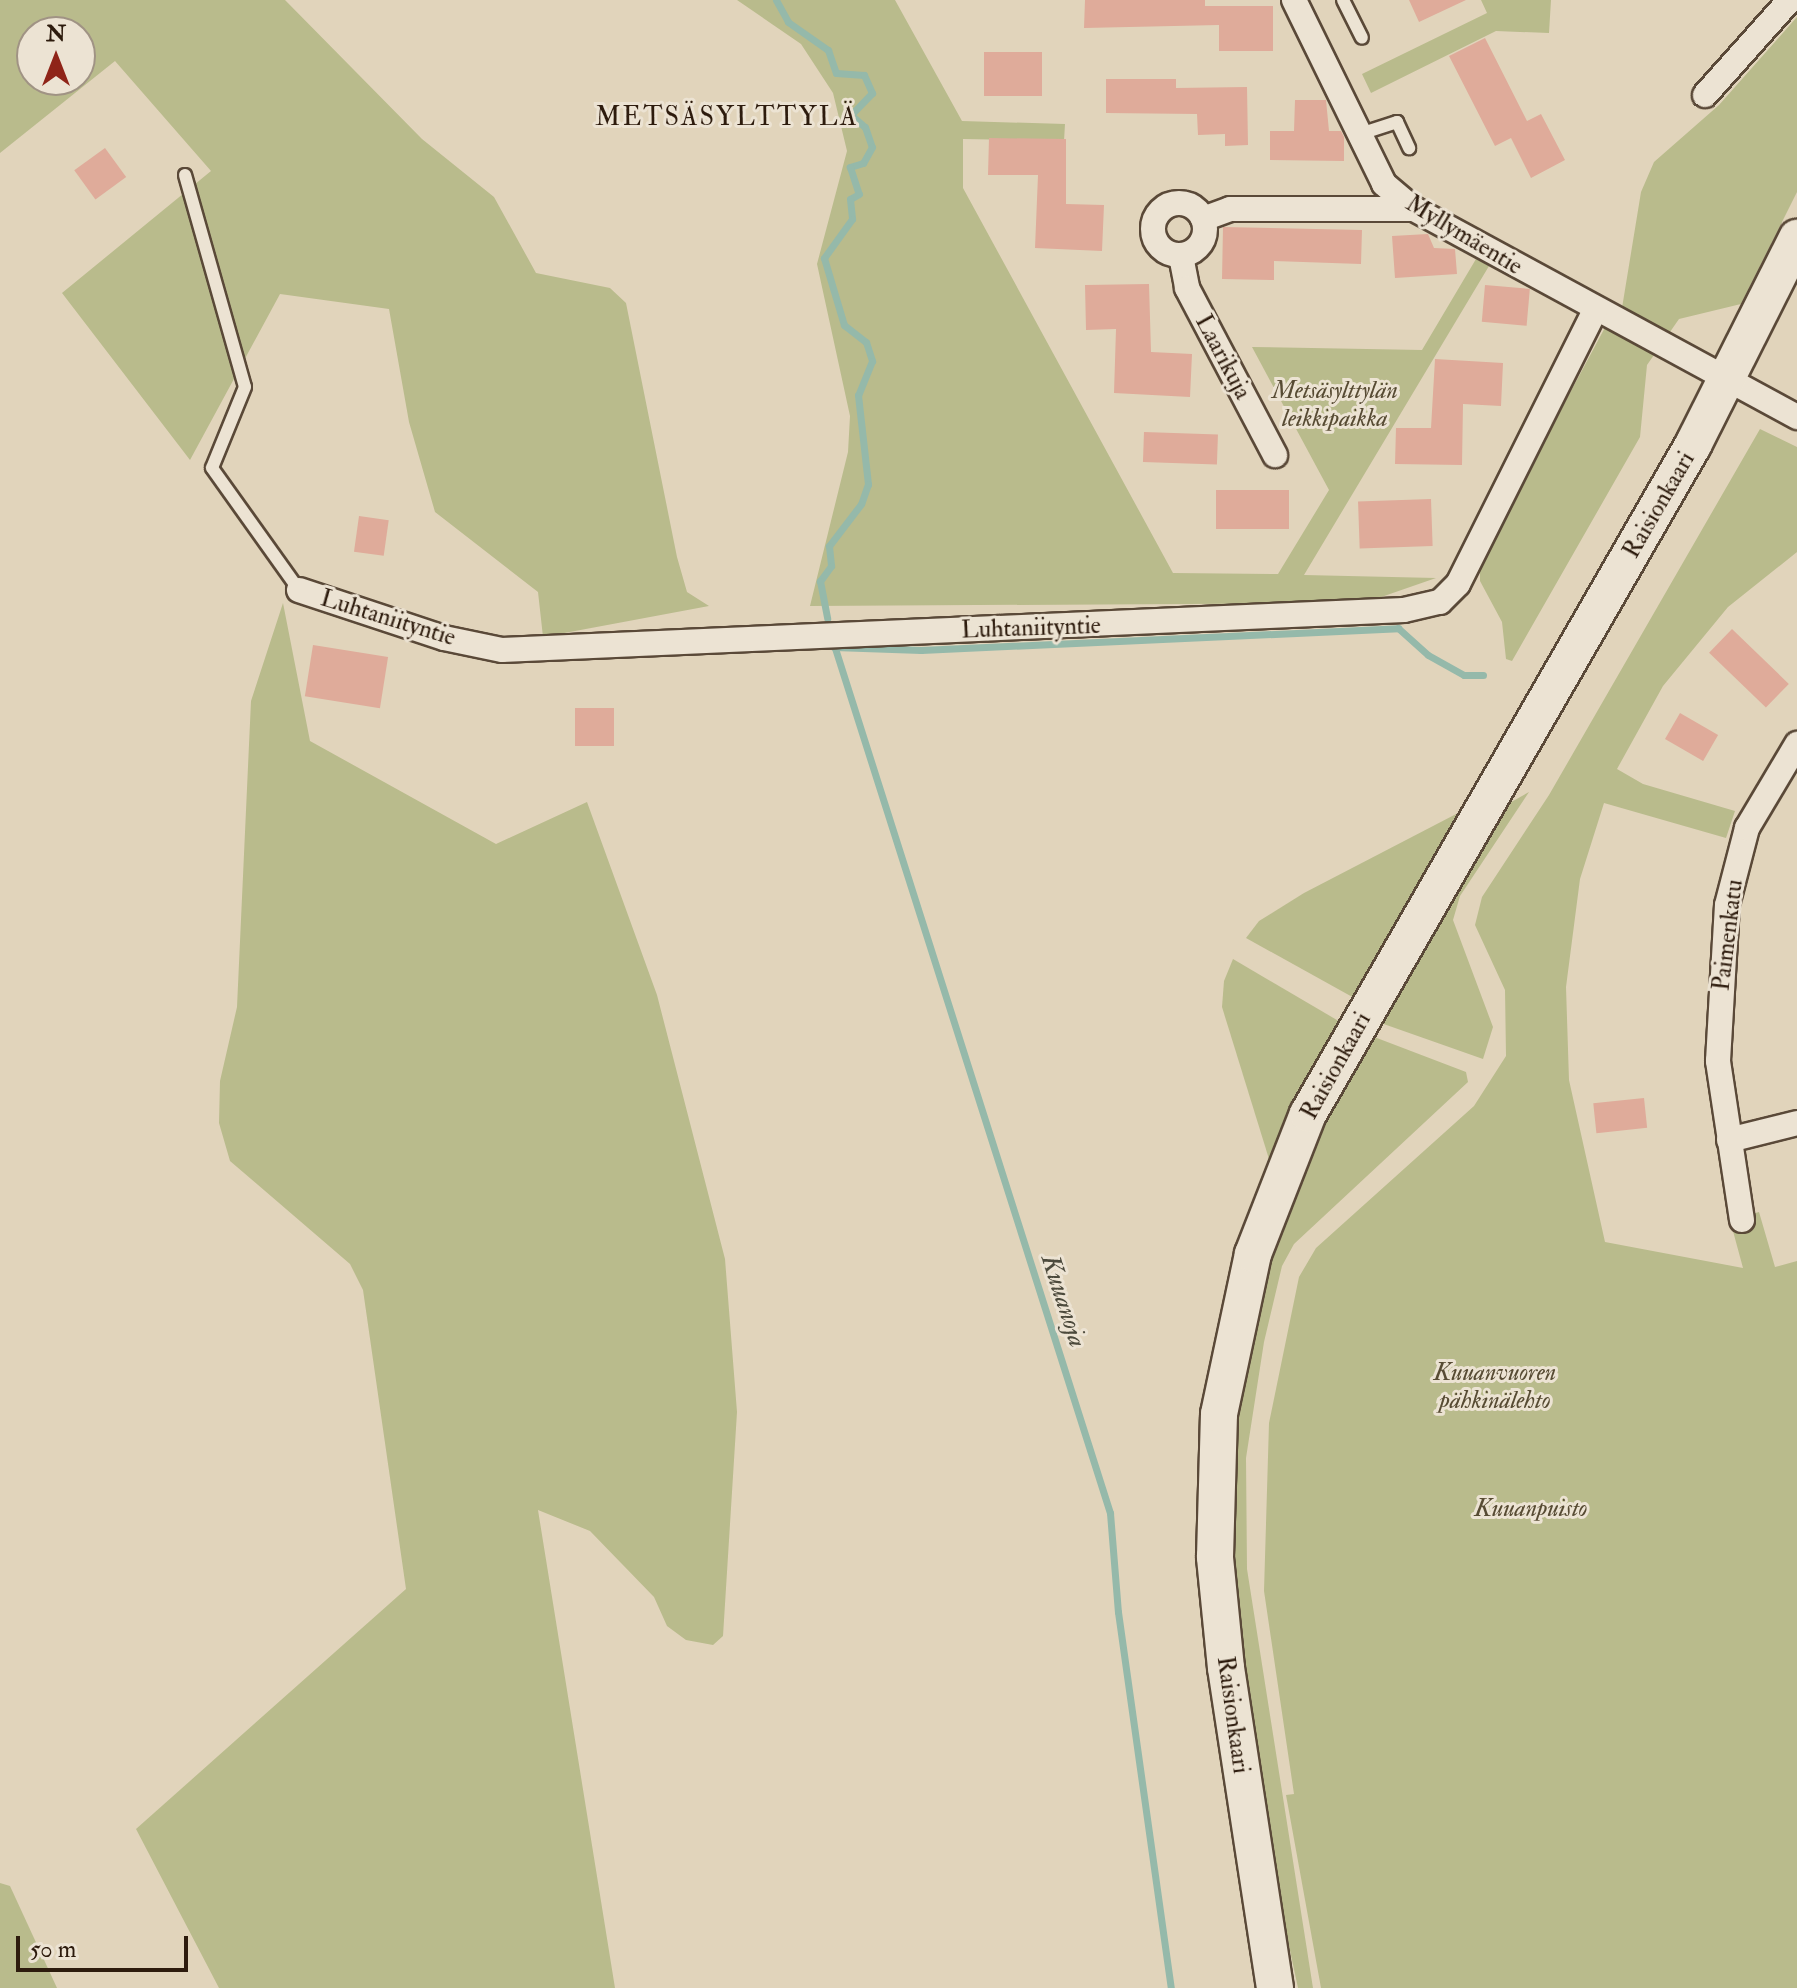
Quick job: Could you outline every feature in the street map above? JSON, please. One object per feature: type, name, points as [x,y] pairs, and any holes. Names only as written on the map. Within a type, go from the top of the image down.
[{"type":"main road","name":"Raisionkaari","points":[[1275,1988],[1226,1668],[1215,1557],[1219,1414],[1253,1254],[1308,1114],[1727,380],[1797,238]]},
{"type":"street","name":"Myllymäentie","points":[[1294,0],[1384,184],[1414,209],[1797,417]]},
{"type":"street","points":[[1705,95],[1790,0]]},
{"type":"street","points":[[1185,204],[1203,219],[1202,243],[1181,256],[1165,252],[1155,240],[1156,216],[1169,206],[1185,204]]},
{"type":"street","points":[[1203,219],[1230,209],[1414,209]]},
{"type":"street","name":"Laarikuja","points":[[1181,256],[1187,288],[1275,455]]},
{"type":"street","name":"Luhtaniityntie","points":[[299,590],[444,638],[502,650],[1404,610],[1440,602],[1458,584],[1595,310]]},
{"type":"street","name":"Paimenkatu","points":[[1742,1220],[1718,1061],[1727,905],[1747,828],[1797,744]]},
{"type":"street","points":[[1729,1140],[1797,1123]]},
{"type":"lane","points":[[1343,0],[1362,38]]},
{"type":"lane","points":[[1360,134],[1397,122],[1409,148]]},
{"type":"lane","points":[[185,175],[245,387],[212,468],[299,590]]},
{"type":"green space","points":[[0,0],[285,0],[422,139],[494,197],[536,273],[610,288],[626,303],[677,557],[687,592],[709,606],[543,637],[538,592],[435,512],[409,422],[389,309],[280,294],[190,460],[62,293],[211,171],[115,61],[96,76],[96,16],[16,16],[16,96],[71,96],[0,153]]},
{"type":"green space","name":"Metsäsylttylän leikkipaikka","points":[[737,0],[895,0],[962,121],[1065,124],[1064,141],[963,139],[963,188],[1173,573],[1278,574],[1329,490],[1252,347],[1422,350],[1476,259],[1489,266],[1304,575],[1436,578],[1364,603],[810,606],[848,452],[850,416],[817,264],[847,151],[833,93],[801,44]]},
{"type":"green space","points":[[1481,0],[1551,0],[1549,33],[1496,31],[1371,93],[1362,74],[1487,13]]},
{"type":"green space","points":[[1797,17],[1797,192],[1741,304],[1679,319],[1647,365],[1640,437],[1512,661],[1506,659],[1502,622],[1480,581],[1480,561],[1609,320],[1622,308],[1641,192],[1654,162],[1719,105]]},
{"type":"green space","name":"Kuuanpuisto","points":[[1760,429],[1797,447],[1797,552],[1728,607],[1663,686],[1617,769],[1643,784],[1735,811],[1726,838],[1604,803],[1580,879],[1566,987],[1569,1080],[1605,1242],[1743,1268],[1730,1220],[1759,1212],[1775,1267],[1797,1261],[1797,1988],[1321,1988],[1286,1795],[1294,1794],[1264,1591],[1269,1423],[1299,1277],[1316,1248],[1474,1106],[1506,1056],[1505,990],[1475,925],[1482,897],[1549,795]]},
{"type":"green space","points":[[283,603],[310,741],[496,844],[587,802],[657,995],[725,1259],[737,1412],[723,1636],[713,1645],[686,1640],[667,1626],[654,1597],[590,1531],[538,1510],[615,1988],[219,1988],[136,1829],[406,1589],[363,1290],[350,1264],[230,1161],[219,1123],[220,1081],[237,1007],[251,701]]},
{"type":"green space","points":[[1529,792],[1460,896],[1453,920],[1493,1027],[1483,1059],[1378,1022],[1506,805]]},
{"type":"green space","points":[[1460,812],[1356,999],[1246,938],[1259,921],[1304,893]]},
{"type":"green space","points":[[1233,959],[1342,1023],[1269,1159],[1222,1007],[1224,981]]},
{"type":"green space","points":[[1369,1035],[1466,1072],[1468,1082],[1294,1244],[1282,1266],[1264,1342],[1246,1458],[1247,1569],[1313,1988],[1298,1988],[1273,1871],[1229,1569],[1231,1425],[1278,1222]]},
{"type":"green space","points":[[0,1883],[10,1886],[57,1988],[0,1988]]},
{"type":"building","points":[[1085,0],[1205,0],[1205,6],[1273,6],[1273,51],[1219,51],[1219,25],[1084,28]]},
{"type":"building","points":[[1409,0],[1466,0],[1419,22]]},
{"type":"building","points":[[1485,38],[1527,121],[1541,114],[1565,160],[1531,178],[1511,138],[1495,146],[1449,56]]},
{"type":"building","points":[[984,52],[1042,52],[1042,96],[984,96]]},
{"type":"building","points":[[1106,79],[1176,79],[1176,88],[1247,87],[1248,145],[1225,146],[1225,134],[1198,135],[1197,114],[1106,113]]},
{"type":"building","points":[[1295,100],[1326,100],[1329,131],[1341,131],[1344,137],[1344,161],[1270,160],[1270,131],[1294,131]]},
{"type":"building","points":[[989,138],[1066,139],[1066,204],[1104,205],[1102,251],[1035,248],[1038,175],[988,175]]},
{"type":"building","points":[[105,148],[126,177],[95,199],[74,170]]},
{"type":"building","points":[[1223,227],[1362,230],[1361,264],[1274,261],[1274,280],[1222,279]]},
{"type":"building","points":[[1428,234],[1434,248],[1455,249],[1457,274],[1395,278],[1392,236]]},
{"type":"building","points":[[1149,284],[1151,352],[1192,354],[1190,397],[1114,393],[1116,329],[1086,330],[1085,285]]},
{"type":"building","points":[[1485,285],[1530,289],[1527,326],[1482,322]]},
{"type":"building","points":[[1435,359],[1503,363],[1501,406],[1463,404],[1462,465],[1395,464],[1396,428],[1431,428]]},
{"type":"building","points":[[1144,432],[1218,435],[1217,465],[1143,462]]},
{"type":"building","points":[[1216,490],[1289,490],[1289,529],[1216,529]]},
{"type":"building","points":[[1431,499],[1433,546],[1360,549],[1358,502]]},
{"type":"building","points":[[359,516],[389,520],[384,556],[354,552]]},
{"type":"building","points":[[1732,629],[1789,684],[1766,708],[1709,653]]},
{"type":"building","points":[[313,645],[388,657],[380,708],[305,696]]},
{"type":"building","points":[[575,708],[614,708],[614,746],[575,746]]},
{"type":"building","points":[[1680,713],[1718,735],[1703,761],[1665,739]]},
{"type":"building","points":[[1644,1098],[1647,1128],[1596,1133],[1593,1103]]},
{"type":"waterway","name":"Kuuanoja","points":[[776,0],[788,22],[828,50],[836,73],[864,75],[872,93],[851,115],[865,127],[872,147],[863,163],[850,167],[859,194],[850,199],[852,219],[824,258],[844,325],[866,342],[872,361],[858,395],[868,484],[861,504],[829,546],[831,566],[820,581],[827,618]]},
{"type":"waterway","points":[[834,647],[921,650],[1398,628],[1428,655],[1464,675],[1483,675]]},
{"type":"waterway","name":"Kuuanoja","points":[[834,645],[1110,1513],[1118,1612],[1171,1988]]},
{"type":"district","name":"METSÄSYLTTYLÄ","points":[[727,118]]},
{"type":"park label","name":"Kuuanvuoren pähkinälehto","points":[[1495,1387]]}]
